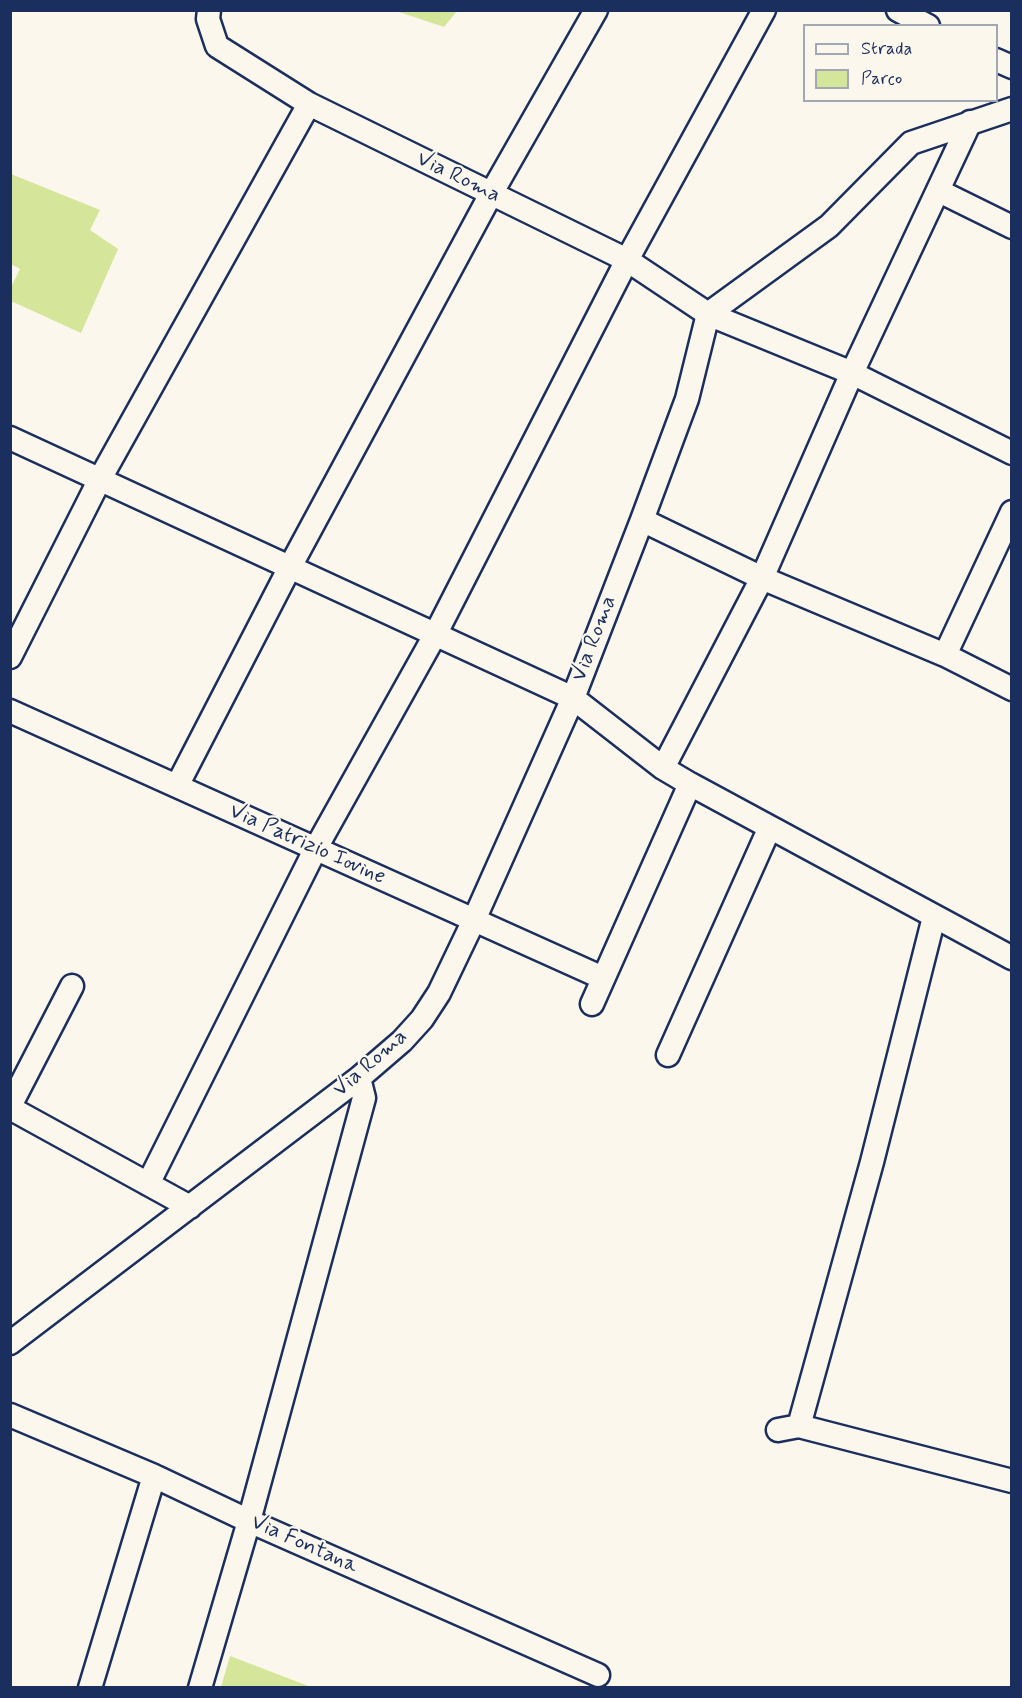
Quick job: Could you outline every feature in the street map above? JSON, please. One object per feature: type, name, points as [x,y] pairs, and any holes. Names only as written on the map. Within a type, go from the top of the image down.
[{"type":"street","name":"Via Roma","points":[[10,1343],[359,1078],[402,1041],[422,1019],[439,993],[474,920],[573,698],[687,399],[708,314],[627,260],[309,104],[217,46],[208,19],[209,10]]},
{"type":"street","points":[[177,786],[291,567],[491,194],[596,10]]},
{"type":"street","points":[[148,1184],[316,848],[435,634],[627,260],[764,10]]},
{"type":"street","points":[[898,10],[924,24]]},
{"type":"street","points":[[10,657],[100,479],[309,104]]},
{"type":"street","points":[[708,314],[829,226],[911,143],[1011,109]]},
{"type":"street","points":[[663,768],[762,578],[852,374],[970,122]]},
{"type":"street","points":[[939,191],[1011,227]]},
{"type":"street","points":[[708,314],[852,374],[1011,453]]},
{"type":"street","points":[[10,438],[573,698],[663,768],[1011,958]]},
{"type":"street","points":[[945,655],[1011,512]]},
{"type":"street","points":[[642,520],[762,578],[945,655],[1011,689]]},
{"type":"street","name":"Via Patrizio Iovine","points":[[10,711],[603,978]]},
{"type":"street","points":[[592,1004],[690,784]]},
{"type":"street","points":[[668,1055],[770,827]]},
{"type":"street","points":[[934,917],[872,1162],[788,1428],[1011,1481]]},
{"type":"street","points":[[72,986],[10,1107],[190,1207]]},
{"type":"street","points":[[200,1688],[249,1521],[364,1098],[359,1078]]},
{"type":"street","name":"Via Fontana","points":[[10,1415],[154,1476],[249,1521],[598,1675]]},
{"type":"street","points":[[90,1688],[154,1476]]},
{"type":"green space","points":[[396,11],[457,11],[444,27]]},
{"type":"green space","points":[[11,174],[100,210],[90,230],[118,249],[81,333],[11,301],[11,287],[20,269],[11,264]]},
{"type":"green space","points":[[230,1656],[311,1687],[221,1687]]}]
